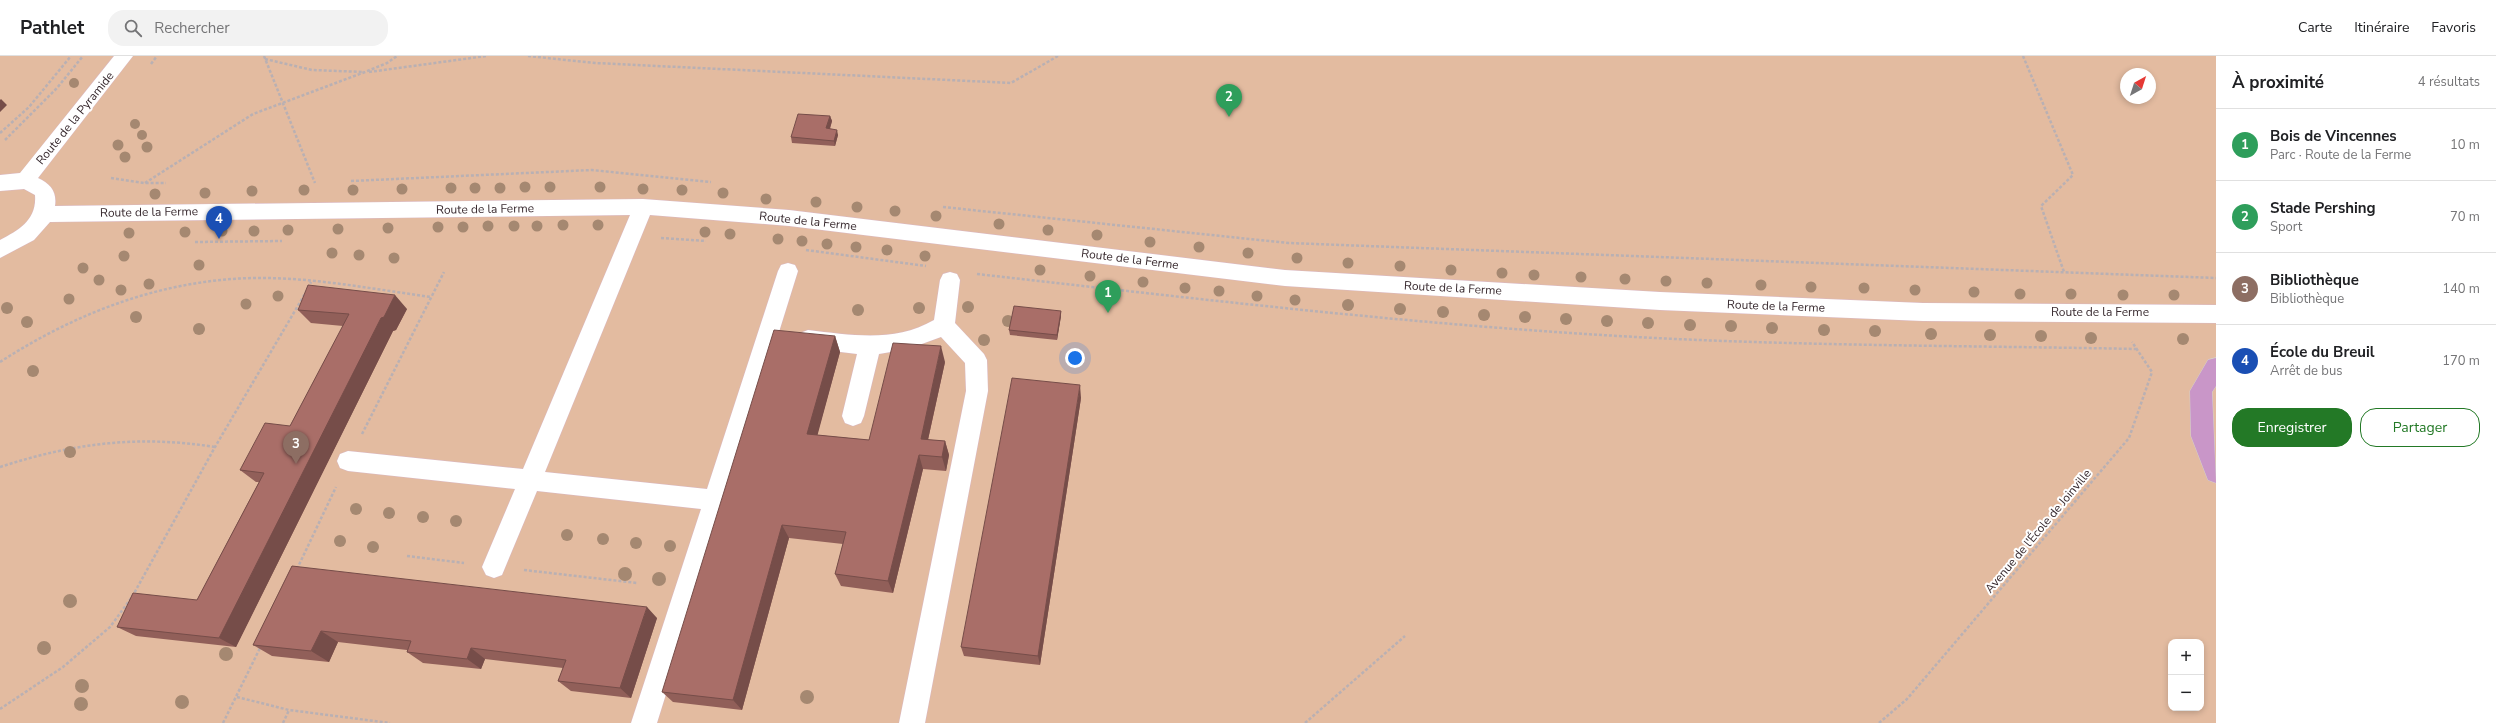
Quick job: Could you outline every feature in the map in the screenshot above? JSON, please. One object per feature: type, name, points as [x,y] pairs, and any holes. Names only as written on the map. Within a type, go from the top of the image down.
[{"type":"highway","points":[[2216,367],[2201,391],[2202,436],[2216,473]]},
{"type":"street","name":"Route de la Pyramide","points":[[25,181],[124,56]]},
{"type":"street","points":[[0,184],[25,181],[35,184],[45,192],[45,214],[27,234],[0,250]]},
{"type":"street","points":[[494,567],[528,480],[643,207]]},
{"type":"street","name":"Route de la Ferme","points":[[45,214],[643,207],[789,218],[1285,278],[1660,301],[1907,311],[2216,314]]},
{"type":"street","points":[[644,723],[716,500],[782,336],[788,271]]},
{"type":"street","points":[[912,723],[977,391],[976,360],[955,339],[944,325],[950,280]]},
{"type":"street","points":[[782,336],[870,346],[903,343],[927,336],[944,325]]},
{"type":"street","points":[[853,416],[870,346]]},
{"type":"street","points":[[348,462],[716,500]]},
{"type":"path","points":[[0,133],[15,121],[48,86],[71,56]]},
{"type":"path","points":[[5,140],[57,88],[83,56]]},
{"type":"path","points":[[144,183],[253,114],[365,72],[387,63],[397,56]]},
{"type":"path","points":[[264,57],[312,70],[365,72],[486,56]]},
{"type":"path","points":[[528,56],[595,63],[1011,83],[1058,56]]},
{"type":"path","points":[[2023,56],[2073,175],[2041,206],[2064,272]]},
{"type":"path","points":[[264,57],[284,103],[314,183]]},
{"type":"path","points":[[346,181],[592,170],[719,183]]},
{"type":"path","points":[[111,178],[144,183],[168,183]]},
{"type":"path","points":[[307,183],[322,182]]},
{"type":"path","points":[[940,206],[1288,243],[2216,278]]},
{"type":"path","points":[[294,576],[348,462],[430,297],[444,272]]},
{"type":"path","points":[[0,362],[16,350],[86,313],[172,287],[252,278],[311,282],[430,297]]},
{"type":"path","points":[[0,709],[63,667],[110,627],[132,598],[216,447],[311,282]]},
{"type":"path","name":"Avenue de l'École de Joinville","points":[[1879,723],[1907,699],[2129,438],[2152,372],[2129,336]]},
{"type":"path","points":[[0,467],[83,443],[132,438],[186,441],[216,447]]},
{"type":"path","points":[[1305,723],[1405,636]]},
{"type":"path","points":[[223,723],[264,640]]},
{"type":"path","points":[[237,697],[289,710],[390,723]]},
{"type":"path","points":[[283,723],[289,710]]},
{"type":"shaded area","points":[[0,56],[2216,56],[2216,723],[0,723]]},
{"type":"building","points":[[798,114],[830,116],[826,128],[837,130],[834,141],[791,137]]},
{"type":"building","points":[[308,285],[395,295],[384,317],[381,318],[219,638],[117,627],[133,593],[197,600],[264,473],[240,470],[265,423],[290,426],[349,314],[298,310]]},
{"type":"building","points":[[1014,306],[1061,311],[1057,335],[1009,330]]},
{"type":"building","points":[[774,330],[835,336],[807,434],[869,440],[893,343],[941,346],[921,439],[945,441],[942,457],[919,455],[888,581],[835,574],[846,532],[782,525],[733,700],[662,692]]},
{"type":"building","points":[[1012,378],[1080,385],[1038,656],[961,647]]},
{"type":"building","points":[[292,566],[647,607],[620,688],[558,681],[566,660],[471,648],[467,659],[407,652],[411,641],[321,631],[311,651],[253,645]]},
{"type":"place","name":"Stade Pershing","points":[[1229,117]]},
{"type":"place","name":"École du Breuil","points":[[219,239]]},
{"type":"place","name":"Bois de Vincennes","points":[[1108,313]]},
{"type":"place","name":"Bibliothèque","points":[[296,464]]}]
